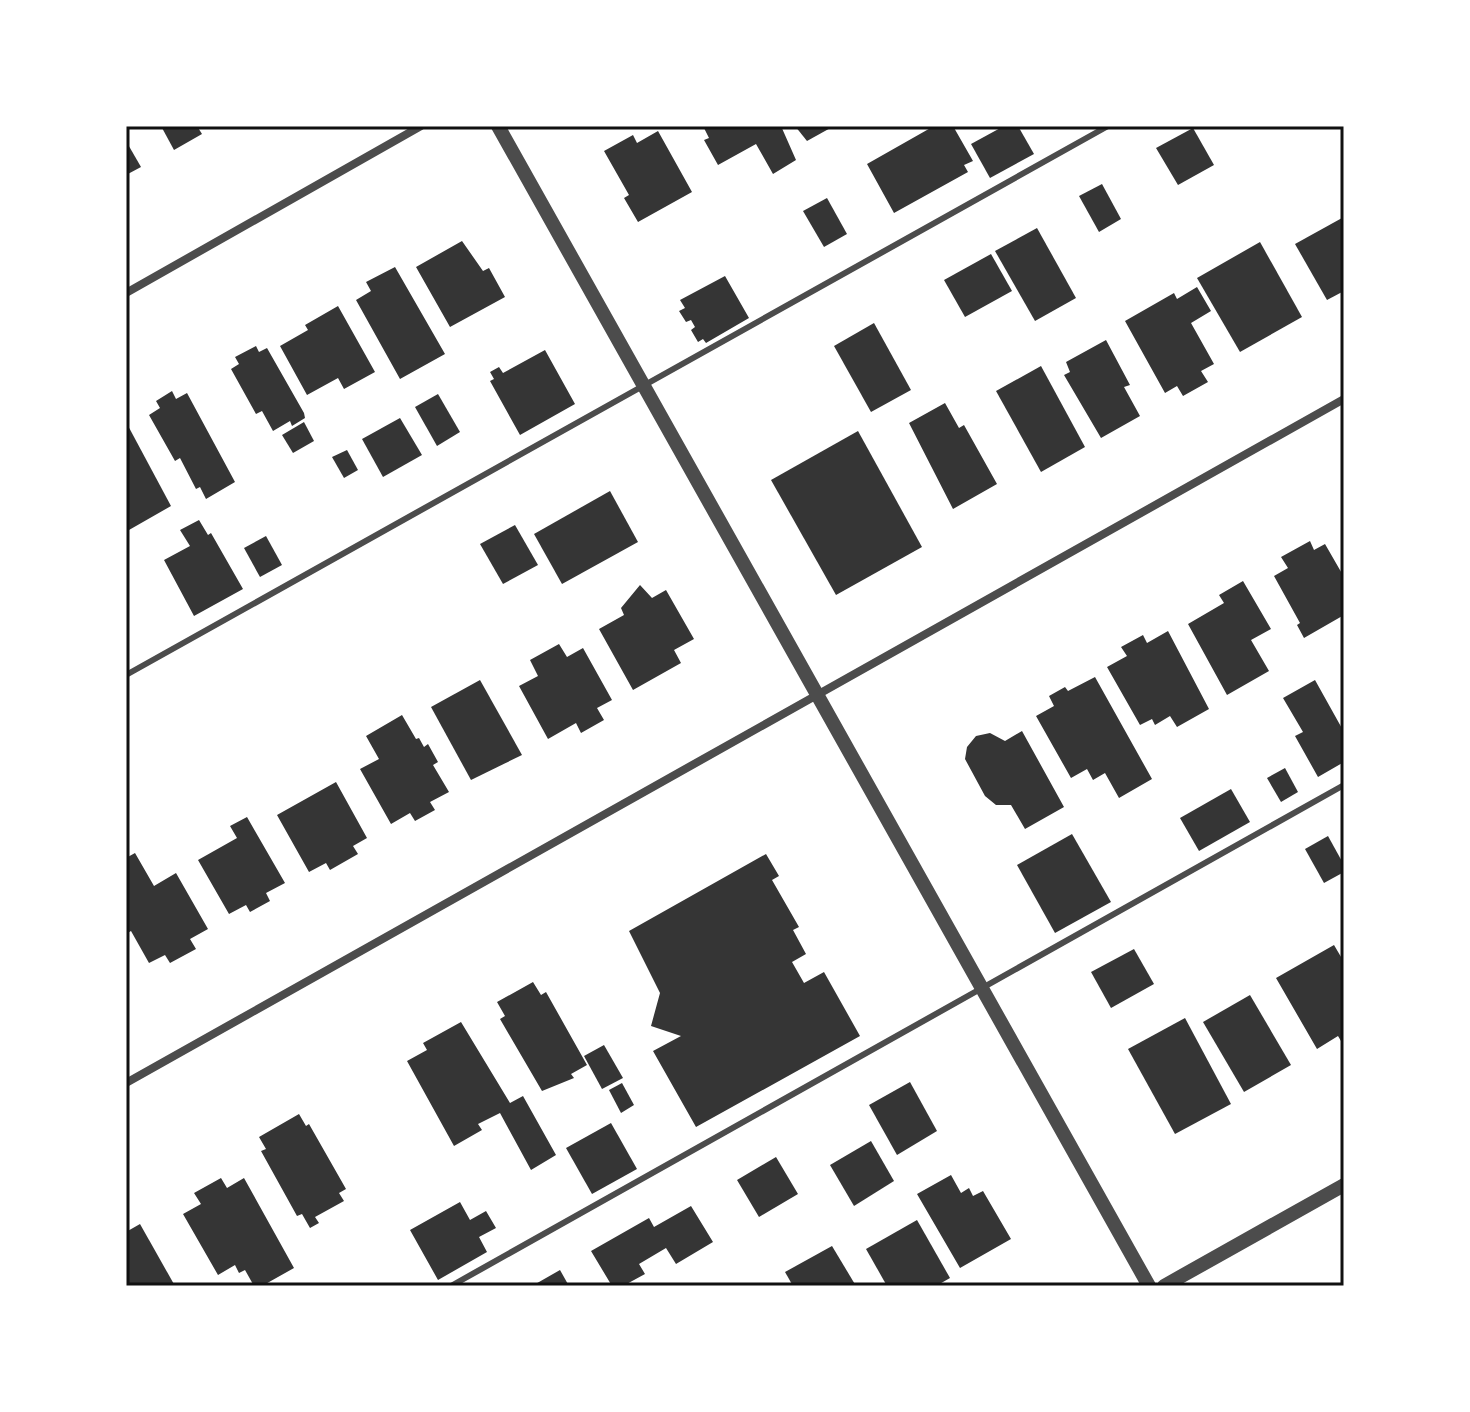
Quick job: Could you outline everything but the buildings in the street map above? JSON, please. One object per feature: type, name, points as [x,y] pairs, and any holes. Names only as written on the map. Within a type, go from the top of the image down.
[{"type":"street","points":[[126,293],[421,126]]},
{"type":"street","points":[[498,126],[1149,1286]]},
{"type":"street","points":[[126,1083],[1344,399]]},
{"type":"street","points":[[1164,1286],[1344,1185]]},
{"type":"lane","points":[[126,675],[1108,126]]},
{"type":"lane","points":[[451,1286],[1344,785]]}]
